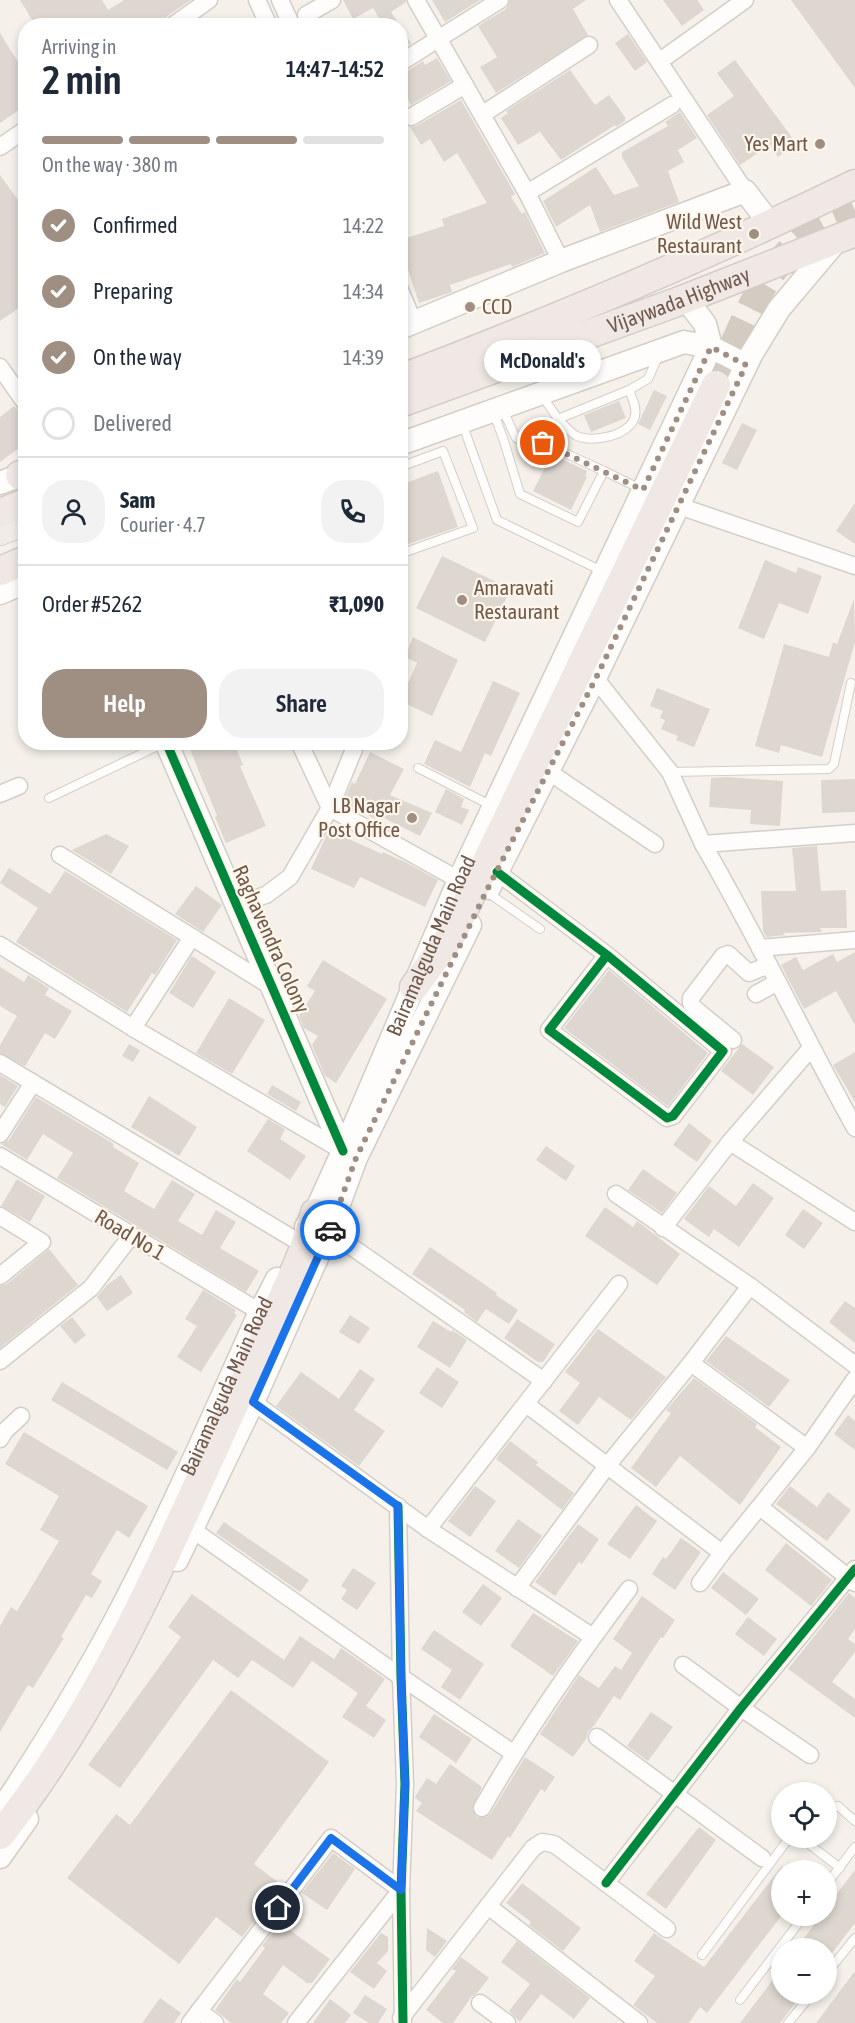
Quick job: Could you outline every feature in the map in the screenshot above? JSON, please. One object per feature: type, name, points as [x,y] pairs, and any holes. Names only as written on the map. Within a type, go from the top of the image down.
[{"type":"highway","points":[[771,225],[855,184]]},
{"type":"highway","name":"Vijaywada Highway","points":[[408,376],[582,307],[771,225]]},
{"type":"highway","name":"Vijaywada Highway","points":[[408,400],[686,299],[847,235]]},
{"type":"highway","points":[[414,987],[451,936],[716,385]]},
{"type":"highway","points":[[0,513],[18,506]]},
{"type":"highway","points":[[0,571],[18,563]]},
{"type":"highway","points":[[0,1835],[67,1741],[122,1642],[169,1547],[309,1240],[322,1222]]},
{"type":"main road","points":[[408,325],[561,261],[745,191],[771,225]]},
{"type":"main road","points":[[0,1857],[77,1747],[106,1698],[193,1530],[253,1402],[322,1222],[356,1158],[486,892],[596,678],[746,365],[779,309],[847,235]]},
{"type":"main road","points":[[686,299],[705,324],[711,347]]},
{"type":"main road","points":[[408,441],[684,342],[711,347],[746,365]]},
{"type":"main road","name":"Bairamalguda Main Road","points":[[0,1812],[58,1723],[115,1622],[169,1514],[260,1312],[297,1241],[322,1222],[344,1151],[459,880],[711,347]]},
{"type":"main road","points":[[0,532],[18,525]]},
{"type":"main road","points":[[0,593],[18,585]]},
{"type":"main road","name":"Raghavendra Colony","points":[[169,750],[344,1151]]},
{"type":"street","points":[[183,18],[209,0]]},
{"type":"street","points":[[280,0],[297,18]]},
{"type":"street","points":[[302,18],[332,0]]},
{"type":"street","points":[[416,0],[527,193],[561,261]]},
{"type":"street","points":[[408,58],[500,0]]},
{"type":"street","points":[[618,0],[745,191]]},
{"type":"street","points":[[660,61],[746,0]]},
{"type":"street","points":[[264,2],[267,18]]},
{"type":"street","points":[[483,114],[589,45]]},
{"type":"street","points":[[411,117],[465,85]]},
{"type":"street","points":[[527,193],[672,105]]},
{"type":"street","points":[[0,147],[18,135]]},
{"type":"street","points":[[0,367],[18,393]]},
{"type":"street","points":[[679,506],[855,566]]},
{"type":"street","points":[[596,678],[670,772],[704,844],[855,1128]]},
{"type":"street","points":[[303,750],[330,808],[459,880]]},
{"type":"street","points":[[236,904],[266,895],[290,877],[330,808],[354,750]]},
{"type":"street","points":[[549,772],[655,844]]},
{"type":"street","points":[[0,794],[19,786]]},
{"type":"street","points":[[704,844],[855,833]]},
{"type":"street","points":[[60,855],[273,987]]},
{"type":"street","points":[[497,872],[607,955],[723,1051],[670,1118],[549,1030],[607,955]]},
{"type":"street","points":[[133,1028],[192,937]]},
{"type":"street","points":[[760,948],[855,940]]},
{"type":"street","points":[[0,945],[133,1028],[344,1151]]},
{"type":"street","points":[[733,1041],[694,1008],[690,1003],[691,998],[723,956],[728,954],[749,973],[769,965]]},
{"type":"street","points":[[756,994],[778,982]]},
{"type":"street","points":[[663,1228],[730,1142],[811,1048]]},
{"type":"street","points":[[0,1063],[297,1241]]},
{"type":"street","points":[[0,1134],[33,1083]]},
{"type":"street","points":[[730,1142],[855,1222]]},
{"type":"street","name":"Road No 1","points":[[0,1156],[260,1312]]},
{"type":"street","points":[[616,1194],[750,1286],[855,1365]]},
{"type":"street","points":[[0,1216],[42,1242],[0,1276]]},
{"type":"street","points":[[322,1222],[544,1380]]},
{"type":"street","points":[[0,1361],[91,1288],[131,1236]]},
{"type":"street","points":[[428,1529],[619,1284]]},
{"type":"street","points":[[518,1588],[607,1466],[750,1286]]},
{"type":"street","points":[[691,1363],[807,1448]]},
{"type":"street","points":[[700,1583],[807,1448],[855,1379]]},
{"type":"street","points":[[253,1402],[428,1529],[593,1637]]},
{"type":"street","points":[[526,1404],[722,1553]]},
{"type":"street","points":[[0,1439],[21,1416]]},
{"type":"street","points":[[398,1506],[405,1784],[401,1890],[401,2020]]},
{"type":"street","points":[[606,1883],[741,1708],[853,1576],[760,1507]]},
{"type":"street","points":[[193,1530],[513,1753]]},
{"type":"street","points":[[482,1808],[513,1753],[628,1589]]},
{"type":"street","points":[[683,1665],[810,1755]]},
{"type":"street","points":[[597,1737],[762,1858]]},
{"type":"street","points":[[215,2023],[195,2017],[331,1838],[401,1890]]},
{"type":"street","points":[[401,2020],[533,1848],[542,1842],[554,1844],[667,1929]]},
{"type":"street","points":[[296,2023],[401,1890]]},
{"type":"street","points":[[488,1906],[639,2023]]},
{"type":"street","points":[[480,2003],[507,2023]]},
{"type":"lane","points":[[558,419],[629,390],[651,375],[661,351]]},
{"type":"lane","points":[[541,393],[558,419],[575,435],[595,439],[625,431],[635,419],[636,409],[629,390]]},
{"type":"lane","points":[[498,410],[520,494],[578,522],[604,471]]},
{"type":"lane","points":[[498,410],[516,438],[522,441],[543,443],[643,490]]},
{"type":"lane","points":[[462,422],[497,520],[604,572]]},
{"type":"lane","points":[[510,458],[522,441]]},
{"type":"lane","points":[[408,464],[443,451],[474,528],[408,551]]},
{"type":"lane","points":[[670,772],[830,769],[834,764],[851,683]]},
{"type":"lane","points":[[49,798],[148,750]]},
{"type":"lane","points":[[418,768],[494,806]]},
{"type":"lane","points":[[486,892],[540,929]]},
{"type":"lane","points":[[837,1806],[855,1821]]},
{"type":"lane","points":[[837,1872],[855,1847]]},
{"type":"lane","points":[[702,1955],[782,1848]]},
{"type":"lane","points":[[814,1848],[840,1868]]},
{"type":"lane","points":[[740,2000],[796,1926]]},
{"type":"lane","points":[[837,1960],[855,1938]]},
{"type":"lane","points":[[789,2023],[804,2004]]},
{"type":"building","points":[[20,0],[102,0],[108,10],[124,0],[191,0],[166,18],[31,18]]},
{"type":"building","points":[[343,0],[406,0],[391,12],[395,18],[379,18],[373,8],[352,18]]},
{"type":"building","points":[[432,0],[480,0],[445,22]]},
{"type":"building","points":[[510,0],[586,0],[573,9],[588,35],[496,93],[480,67],[497,57],[478,26],[506,9]]},
{"type":"building","points":[[663,0],[697,0],[704,10],[682,26]]},
{"type":"building","points":[[791,0],[855,0],[855,88]]},
{"type":"building","points":[[0,33],[18,62],[18,111],[0,123]]},
{"type":"building","points":[[628,34],[647,62],[635,71],[615,43]]},
{"type":"building","points":[[437,58],[451,81],[411,105],[408,100],[408,71],[423,61],[425,65]]},
{"type":"building","points":[[735,60],[796,143],[778,157],[770,145],[740,165],[707,115],[734,96],[717,73]]},
{"type":"building","points":[[570,70],[595,105],[609,95],[625,117],[625,121],[561,160],[540,132],[518,145],[501,118],[508,113],[506,111]]},
{"type":"building","points":[[461,100],[515,194],[511,197],[522,214],[525,212],[545,253],[512,267],[511,264],[450,285],[452,292],[419,303],[408,270],[408,237],[444,226],[442,219],[487,203],[457,153],[444,162],[430,139],[421,145],[410,127],[416,126]]},
{"type":"building","points":[[680,112],[697,138],[678,150],[684,162],[668,171],[679,202],[600,232],[590,205],[556,227],[543,201],[596,167],[614,195],[639,186],[622,157],[622,152],[668,126],[665,122]]},
{"type":"building","points":[[0,175],[18,200],[18,309],[0,321]]},
{"type":"building","points":[[654,390],[667,396],[650,430],[638,424]]},
{"type":"building","points":[[619,401],[626,418],[591,432],[584,415]]},
{"type":"building","points":[[14,406],[18,410],[18,449],[0,462],[0,417]]},
{"type":"building","points":[[742,423],[757,430],[737,470],[722,463]]},
{"type":"building","points":[[558,457],[587,471],[585,476],[587,477],[571,510],[533,491],[549,460],[555,463]]},
{"type":"building","points":[[438,471],[458,527],[408,544],[408,482]]},
{"type":"building","points":[[855,503],[855,544],[836,531]]},
{"type":"building","points":[[442,556],[511,589],[485,642],[416,608]]},
{"type":"building","points":[[765,560],[796,573],[798,567],[822,576],[808,614],[779,603],[764,639],[738,628]]},
{"type":"building","points":[[854,599],[855,642],[822,757],[781,745],[779,753],[755,746],[784,644],[829,657],[833,642],[837,644]]},
{"type":"building","points":[[413,637],[458,660],[432,716],[408,705],[408,683],[417,663],[408,658],[408,650]]},
{"type":"building","points":[[493,681],[520,693],[491,756],[485,753],[470,787],[424,764],[435,740],[461,752]]},
{"type":"building","points":[[657,688],[710,709],[694,747],[676,740],[678,736],[661,729],[665,720],[660,718],[663,711],[650,706]]},
{"type":"building","points":[[190,750],[237,750],[243,765],[240,766],[266,826],[226,843],[215,817],[217,816]]},
{"type":"building","points":[[370,752],[404,769],[390,795],[432,813],[420,836],[380,816],[378,820],[343,803],[352,782],[355,784]]},
{"type":"building","points":[[711,778],[783,781],[780,826],[750,824],[751,810],[709,807]]},
{"type":"building","points":[[855,779],[855,812],[822,813],[821,780]]},
{"type":"building","points":[[446,789],[464,799],[461,807],[469,810],[462,825],[435,812]]},
{"type":"building","points":[[329,830],[382,854],[383,852],[438,880],[425,907],[360,877],[354,888],[311,869]]},
{"type":"building","points":[[106,834],[129,846],[111,874],[72,850]]},
{"type":"building","points":[[817,846],[821,891],[846,890],[847,928],[820,928],[822,932],[783,933],[785,935],[766,937],[763,931],[761,891],[796,891],[792,848]]},
{"type":"building","points":[[9,868],[50,894],[65,871],[177,940],[155,975],[152,973],[127,1012],[16,942],[38,908],[0,883]]},
{"type":"building","points":[[196,886],[222,905],[203,932],[175,914]]},
{"type":"building","points":[[855,952],[855,1025],[836,991],[804,1009],[781,965],[796,957],[803,970],[833,954],[837,962]]},
{"type":"building","points":[[192,956],[216,972],[193,1008],[169,993]]},
{"type":"building","points":[[323,960],[387,999],[336,1083],[325,1076],[312,1045],[318,1036],[304,1028],[299,1016],[315,991],[307,986]]},
{"type":"building","points":[[0,967],[24,982],[28,975],[49,988],[45,995],[72,1011],[55,1039],[45,1033],[25,1066],[0,1053],[0,1045],[17,1016],[0,1006]]},
{"type":"building","points":[[609,970],[708,1053],[668,1106],[564,1028]]},
{"type":"building","points":[[229,998],[265,1020],[232,1074],[196,1053]]},
{"type":"building","points":[[129,1044],[140,1050],[133,1062],[122,1056]]},
{"type":"building","points":[[742,1044],[774,1067],[753,1095],[721,1071]]},
{"type":"building","points":[[855,1052],[855,1102],[833,1065]]},
{"type":"building","points":[[0,1075],[18,1086],[5,1107],[0,1104]]},
{"type":"building","points":[[272,1085],[301,1102],[296,1111],[267,1094]]},
{"type":"building","points":[[149,1096],[197,1127],[179,1156],[131,1127]]},
{"type":"building","points":[[36,1097],[114,1144],[113,1147],[139,1163],[124,1191],[154,1209],[172,1180],[195,1194],[178,1221],[202,1235],[216,1210],[236,1222],[220,1248],[259,1271],[246,1292],[57,1178],[73,1153],[43,1134],[27,1160],[1,1144],[9,1140]]},
{"type":"building","points":[[268,1119],[285,1129],[280,1139],[306,1156],[290,1180],[247,1151]]},
{"type":"building","points":[[689,1123],[712,1141],[697,1162],[673,1145]]},
{"type":"building","points":[[546,1146],[575,1166],[566,1181],[536,1160]]},
{"type":"building","points":[[643,1169],[677,1193],[662,1213],[628,1190]]},
{"type":"building","points":[[17,1179],[45,1196],[30,1222],[1,1206]]},
{"type":"building","points":[[753,1183],[774,1198],[739,1247],[714,1229],[709,1237],[684,1219],[709,1186],[736,1206]]},
{"type":"building","points":[[605,1207],[633,1227],[637,1221],[680,1254],[657,1285],[585,1236]]},
{"type":"building","points":[[803,1209],[823,1223],[804,1249],[785,1235]]},
{"type":"building","points":[[430,1247],[518,1310],[509,1324],[486,1309],[477,1322],[464,1312],[465,1310],[412,1274]]},
{"type":"building","points":[[49,1249],[78,1285],[0,1348],[0,1286],[7,1284]]},
{"type":"building","points":[[121,1275],[133,1293],[107,1311],[97,1297],[107,1285]]},
{"type":"building","points":[[203,1290],[236,1310],[234,1313],[237,1315],[201,1372],[177,1357],[197,1326],[185,1319]]},
{"type":"building","points":[[845,1301],[855,1308],[855,1343],[829,1322]]},
{"type":"building","points":[[350,1315],[370,1328],[359,1344],[339,1332]]},
{"type":"building","points":[[72,1317],[86,1335],[75,1344],[60,1326]]},
{"type":"building","points":[[517,1319],[555,1344],[543,1362],[538,1362],[504,1338]]},
{"type":"building","points":[[433,1321],[467,1340],[450,1368],[417,1347]]},
{"type":"building","points":[[598,1329],[666,1377],[631,1420],[599,1397],[578,1425],[559,1411],[580,1383],[565,1372]]},
{"type":"building","points":[[726,1336],[790,1380],[769,1407],[706,1361]]},
{"type":"building","points":[[437,1367],[459,1382],[442,1408],[419,1393]]},
{"type":"building","points":[[360,1369],[375,1379],[354,1410],[385,1431],[359,1466],[276,1406],[301,1372],[339,1399]]},
{"type":"building","points":[[694,1378],[757,1424],[755,1427],[781,1447],[740,1505],[680,1456],[656,1487],[631,1468],[671,1413],[666,1410]]},
{"type":"building","points":[[62,1382],[178,1452],[167,1470],[51,1400]]},
{"type":"building","points":[[848,1415],[855,1421],[855,1450],[834,1434]]},
{"type":"building","points":[[24,1432],[148,1506],[129,1538],[117,1530],[91,1574],[102,1581],[92,1598],[86,1595],[61,1637],[64,1638],[33,1688],[28,1685],[0,1732],[0,1626],[11,1607],[17,1611],[59,1541],[40,1530],[59,1496],[5,1464]]},
{"type":"building","points":[[510,1441],[538,1462],[536,1465],[574,1493],[562,1510],[496,1459]]},
{"type":"building","points":[[475,1486],[496,1501],[470,1537],[448,1521]]},
{"type":"building","points":[[790,1486],[817,1507],[828,1492],[851,1510],[827,1541],[776,1504]]},
{"type":"building","points":[[636,1505],[657,1521],[630,1559],[607,1544]]},
{"type":"building","points":[[518,1519],[542,1536],[519,1568],[495,1551]]},
{"type":"building","points":[[224,1522],[309,1580],[300,1592],[216,1533]]},
{"type":"building","points":[[578,1524],[599,1539],[582,1564],[579,1562],[555,1596],[535,1582]]},
{"type":"building","points":[[681,1538],[701,1552],[675,1590],[652,1574],[663,1557],[666,1559]]},
{"type":"building","points":[[786,1543],[832,1580],[811,1606],[765,1570]]},
{"type":"building","points":[[353,1568],[376,1583],[357,1610],[341,1599],[347,1590],[341,1586]]},
{"type":"building","points":[[723,1572],[759,1599],[746,1615],[711,1588]]},
{"type":"building","points":[[483,1584],[502,1598],[481,1626],[462,1612]]},
{"type":"building","points":[[849,1593],[855,1598],[855,1629],[848,1639],[855,1644],[855,1652],[832,1682],[855,1699],[855,1718],[788,1669]]},
{"type":"building","points":[[192,1594],[284,1660],[300,1636],[334,1659],[341,1648],[385,1679],[366,1706],[386,1720],[374,1738],[342,1717],[358,1693],[312,1661],[293,1688],[252,1660],[238,1678],[213,1660],[120,1788],[88,1765],[181,1637],[168,1627]]},
{"type":"building","points":[[642,1596],[675,1620],[663,1638],[661,1637],[620,1700],[614,1696],[588,1731],[586,1739],[573,1757],[540,1734],[579,1675],[599,1688],[615,1666],[621,1670],[632,1653],[613,1639]]},
{"type":"building","points":[[533,1613],[578,1641],[553,1676],[510,1646]]},
{"type":"building","points":[[748,1617],[777,1639],[764,1656],[735,1634]]},
{"type":"building","points":[[434,1630],[484,1664],[460,1700],[441,1687],[452,1670],[421,1649]]},
{"type":"building","points":[[231,1690],[329,1762],[254,1864],[282,1885],[242,1937],[216,1917],[179,1964],[67,1878],[116,1814],[130,1825]]},
{"type":"building","points":[[651,1712],[673,1727],[648,1761],[627,1746]]},
{"type":"building","points":[[434,1714],[472,1739],[456,1763],[419,1737]]},
{"type":"building","points":[[525,1757],[555,1777],[545,1792],[541,1789],[510,1838],[508,1836],[492,1860],[416,1811],[422,1803],[415,1797],[427,1778],[436,1784],[450,1764],[482,1787],[472,1809],[477,1817],[487,1817]]},
{"type":"building","points":[[699,1827],[716,1840],[666,1909],[646,1894]]},
{"type":"building","points":[[333,1853],[355,1869],[327,1910],[302,1893]]},
{"type":"building","points":[[855,1870],[855,1923],[837,1947],[837,1938],[804,1938],[813,1926],[837,1926],[837,1894]]},
{"type":"building","points":[[771,1880],[771,1926],[774,1926],[707,2013],[700,2007],[689,2023],[657,2023],[633,2005],[655,1976],[634,1961],[654,1933],[704,1967]]},
{"type":"building","points":[[522,1883],[581,1928],[563,1951],[529,1925],[531,1922],[506,1903]]},
{"type":"building","points":[[280,1923],[330,1959],[312,1983],[307,1983],[283,1965],[263,1994],[289,2013],[281,2023],[231,2023],[215,2010],[237,1979],[240,1982],[265,1948],[262,1946]]},
{"type":"building","points":[[427,1928],[447,1941],[435,1957],[426,1950]]},
{"type":"building","points":[[381,1933],[388,1937],[388,1951],[377,1963],[387,1971],[374,1989],[350,1972]]},
{"type":"building","points":[[517,1941],[590,1998],[574,2019],[541,1994],[520,2022],[509,2011],[530,1984],[501,1962]]},
{"type":"building","points":[[461,1957],[489,1978],[472,1996],[453,2023],[443,2023],[426,2010],[456,1971],[452,1969]]},
{"type":"building","points":[[855,1971],[855,2023],[816,2023],[830,2004],[837,2004],[837,1995]]},
{"type":"building","points":[[771,1982],[771,2004],[794,2004],[780,2023],[740,2023]]},
{"type":"building","points":[[365,1995],[387,2009],[378,2023],[369,2023],[353,2013]]},
{"type":"building","points":[[160,1998],[181,2013],[174,2023],[142,2023]]},
{"type":"building","points":[[330,1999],[351,2015],[345,2023],[313,2023]]},
{"type":"tunnel","points":[[716,385],[752,305],[775,267],[806,236],[855,211]]},
{"type":"cycle path","points":[[169,750],[343,1151]]},
{"type":"cycle path","points":[[497,872],[607,955],[723,1051],[673,1116],[667,1118],[549,1030],[607,955]]},
{"type":"cycle path","points":[[398,1506],[405,1784],[401,1890],[403,2023]]},
{"type":"cycle path","points":[[606,1883],[741,1708],[855,1569]]},
{"type":"way so far","points":[[330,1230],[356,1158],[486,892],[596,678],[746,365],[711,347],[643,490],[543,443]]},
{"type":"place","name":"Yes Mart","points":[[820,144]]},
{"type":"place","name":"Wild West Restaurant","points":[[754,234]]},
{"type":"place","name":"CCD","points":[[470,307]]},
{"type":"place","name":"McDonald's","points":[[543,443]]},
{"type":"place","name":"Amaravati Restaurant","points":[[462,600]]},
{"type":"place","name":"LB Nagar Post Office","points":[[412,818]]},
{"type":"route","points":[[278,1908],[331,1838],[401,1890],[405,1784],[398,1506],[253,1402],[330,1230]]}]
